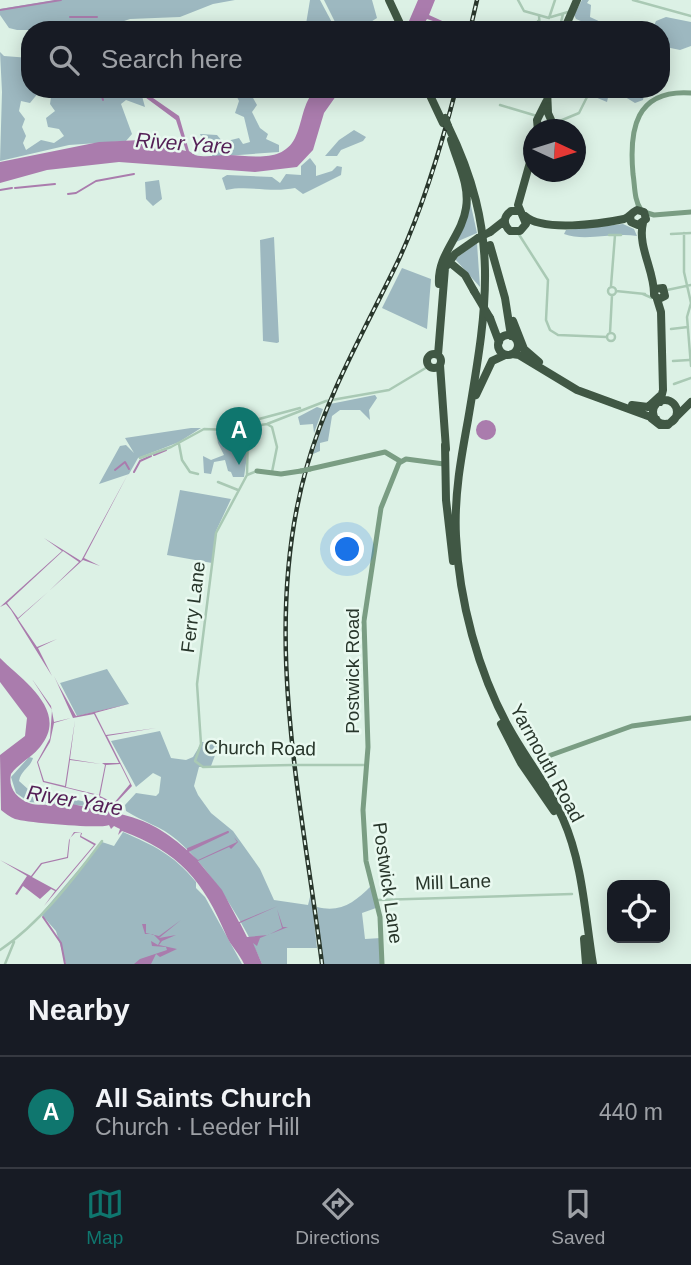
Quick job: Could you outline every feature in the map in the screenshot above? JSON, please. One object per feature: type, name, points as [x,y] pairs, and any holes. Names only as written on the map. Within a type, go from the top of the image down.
[{"type":"highway","points":[[387,0],[397,21]]},
{"type":"highway","points":[[568,21],[577,0]]},
{"type":"highway","points":[[433,98],[471,178],[484,216],[505,298],[505,338],[499,349],[524,355],[558,376],[644,410],[671,402],[691,400]]},
{"type":"highway","points":[[544,119],[547,98]]},
{"type":"highway","points":[[446,124],[467,199],[465,216],[453,238],[443,275],[435,355],[427,359],[434,366],[440,390],[447,461],[441,463],[455,570]]},
{"type":"highway","points":[[451,140],[473,202],[483,278],[479,331],[454,483],[452,523],[455,570]]},
{"type":"highway","points":[[494,229],[513,204],[523,170]]},
{"type":"highway","points":[[461,455],[487,293],[484,238],[471,178]]},
{"type":"highway","points":[[518,213],[523,182]]},
{"type":"highway","points":[[518,184],[516,200],[519,231]]},
{"type":"highway","points":[[518,213],[534,223],[552,225],[639,219]]},
{"type":"highway","points":[[448,259],[518,213]]},
{"type":"highway","points":[[494,229],[560,229],[639,219]]},
{"type":"highway","points":[[617,401],[645,408],[653,404],[661,394],[661,312],[639,219]]},
{"type":"highway","points":[[504,221],[519,231]]},
{"type":"highway","points":[[453,238],[457,247]]},
{"type":"highway","points":[[441,307],[439,284],[448,259],[457,247],[469,243]]},
{"type":"highway","points":[[448,259],[472,288]]},
{"type":"highway","points":[[448,259],[472,288],[512,352],[577,390],[667,426],[675,422],[682,408],[691,400]]},
{"type":"highway","points":[[496,270],[506,293],[516,334],[524,349],[558,376]]},
{"type":"highway","points":[[443,275],[449,272],[460,274]]},
{"type":"highway","points":[[461,455],[482,378],[494,359],[512,352]]},
{"type":"highway","points":[[656,419],[657,405],[663,390],[662,355]]},
{"type":"highway","points":[[663,390],[677,412]]},
{"type":"highway","points":[[632,411],[669,423],[681,405],[691,400]]},
{"type":"highway","name":"Yarmouth Road","points":[[461,455],[455,520],[464,599],[500,711],[564,820],[573,849],[593,964]]},
{"type":"highway","name":"Yarmouth Road","points":[[455,570],[465,619],[498,715],[521,763],[554,810],[567,843],[576,882],[586,964]]},
{"type":"highway","points":[[527,758],[540,759],[536,768],[545,786]]},
{"type":"street","points":[[518,0],[523,10],[541,16],[552,17],[570,10]]},
{"type":"street","points":[[552,17],[555,0]]},
{"type":"street","points":[[633,0],[691,16]]},
{"type":"street","points":[[561,21],[563,14]]},
{"type":"street","points":[[538,21],[541,16]]},
{"type":"street","points":[[670,95],[691,93]]},
{"type":"street","points":[[556,119],[579,113],[586,98]]},
{"type":"street","points":[[663,98],[655,101],[634,123],[631,144],[639,219],[691,212]]},
{"type":"street","points":[[500,105],[536,119]]},
{"type":"street","points":[[519,231],[548,280],[546,320],[550,330],[558,335],[607,337],[613,340],[614,336],[610,333]]},
{"type":"street","points":[[684,233],[691,303],[688,327],[691,366]]},
{"type":"street","points":[[671,234],[691,233]]},
{"type":"street","points":[[609,235],[621,235]]},
{"type":"street","points":[[607,337],[610,333],[612,295],[608,290],[611,286],[615,235]]},
{"type":"street","points":[[685,263],[691,263]]},
{"type":"street","points":[[611,286],[618,291],[655,293],[689,285]]},
{"type":"street","points":[[612,295],[618,291]]},
{"type":"street","points":[[655,293],[662,337]]},
{"type":"street","points":[[671,329],[688,327]]},
{"type":"street","points":[[673,361],[689,360]]},
{"type":"street","points":[[140,458],[210,427],[226,430],[272,425],[326,401],[392,389],[434,366]]},
{"type":"street","points":[[674,384],[691,378]]},
{"type":"street","points":[[259,419],[300,408]]},
{"type":"street","points":[[289,412],[290,417]]},
{"type":"street","points":[[272,425],[277,447],[272,472]]},
{"type":"street","points":[[248,428],[247,475],[257,471],[301,471],[385,452],[403,460],[441,463]]},
{"type":"street","points":[[178,443],[187,468],[191,473],[198,474]]},
{"type":"street","name":"Postwick Road","points":[[368,765],[364,621],[381,509],[403,460]]},
{"type":"street","points":[[248,465],[257,471]]},
{"type":"street","name":"Ferry Lane","points":[[195,761],[201,740],[197,684],[216,533],[247,475]]},
{"type":"street","points":[[218,482],[238,490]]},
{"type":"street","points":[[540,759],[620,729],[648,722],[691,718]]},
{"type":"street","name":"Church Road","points":[[195,761],[203,766],[368,765]]},
{"type":"street","name":"Postwick Lane","points":[[368,765],[363,810],[365,849],[377,900],[382,964]]},
{"type":"street","points":[[0,950],[14,942],[35,921],[102,841]]},
{"type":"street","name":"Mill Lane","points":[[377,900],[531,893],[572,894]]},
{"type":"street","points":[[5,964],[14,942]]},
{"type":"shaded area","points":[[56,0],[235,0],[213,4],[180,17],[124,21],[21,21],[21,30],[9,28],[0,15],[0,9]]},
{"type":"shaded area","points":[[310,0],[320,0],[331,21],[306,21]]},
{"type":"shaded area","points":[[324,0],[372,0],[377,18],[372,21],[334,21]]},
{"type":"shaded area","points":[[582,0],[589,0],[587,3],[591,5],[590,17],[599,21],[581,21],[574,15]]},
{"type":"shaded area","points":[[666,17],[691,22],[691,46],[680,50],[670,48],[670,21],[656,21]]},
{"type":"shaded area","points":[[0,52],[4,56],[21,57],[21,98],[34,98],[30,103],[21,101],[19,111],[25,119],[22,127],[26,136],[23,143],[26,150],[41,140],[54,143],[64,136],[59,129],[48,127],[46,118],[55,111],[50,104],[51,98],[143,98],[145,107],[126,100],[121,104],[132,134],[126,141],[69,145],[0,161]]},
{"type":"shaded area","points":[[238,98],[253,98],[257,105],[252,112],[260,128],[268,134],[266,139],[279,145],[279,152],[212,157],[213,150],[208,149],[214,142],[204,142],[200,134],[217,135],[223,142],[239,138],[243,144],[250,142],[244,117],[235,113]]},
{"type":"shaded area","points":[[627,98],[643,98],[643,100],[635,103]]},
{"type":"shaded area","points":[[354,130],[366,137],[363,141],[341,150],[337,156],[325,156],[339,140]]},
{"type":"shaded area","points":[[310,158],[316,166],[316,176],[332,171],[337,166],[342,167],[341,175],[303,194],[295,188],[226,190],[222,178],[227,175],[272,177],[280,183],[286,174],[301,175],[301,166]]},
{"type":"shaded area","points":[[159,180],[162,199],[153,206],[146,199],[145,182]]},
{"type":"shaded area","points":[[468,192],[477,233],[456,242]]},
{"type":"shaded area","points":[[623,224],[634,229],[637,236],[581,237],[564,234],[566,230]]},
{"type":"shaded area","points":[[274,237],[277,343],[263,341],[260,240]]},
{"type":"shaded area","points":[[477,243],[480,287],[455,259]]},
{"type":"shaded area","points":[[402,268],[431,279],[427,329],[382,308]]},
{"type":"shaded area","points":[[375,395],[377,398],[369,410],[370,420],[360,410],[340,410],[332,416],[328,441],[320,443],[320,451],[313,454],[330,404]]},
{"type":"shaded area","points":[[317,407],[323,409],[314,433],[313,424],[300,425],[298,417]]},
{"type":"shaded area","points":[[201,428],[179,442],[138,458],[129,474],[99,484],[120,446],[126,445],[134,453],[125,438]]},
{"type":"shaded area","points":[[216,432],[228,435],[231,450],[248,449],[244,477],[233,477],[225,460],[214,462],[211,474],[204,473],[203,456],[211,460],[224,455]]},
{"type":"shaded area","points":[[180,490],[231,499],[216,531],[212,563],[167,555]]},
{"type":"shaded area","points":[[107,669],[129,704],[77,716],[60,683]]},
{"type":"shaded area","points":[[160,731],[171,758],[186,760],[193,757],[202,742],[220,742],[211,766],[199,767],[194,786],[198,795],[211,813],[233,831],[260,869],[274,900],[308,905],[311,893],[317,948],[287,948],[287,964],[262,964],[236,915],[202,866],[171,835],[126,811],[125,805],[136,793],[156,796],[159,793],[161,777],[153,773],[136,787],[111,741]]},
{"type":"shaded area","points":[[29,757],[33,758],[19,781],[39,799],[72,799],[115,808],[29,802],[16,793],[11,777]]},
{"type":"shaded area","points":[[123,832],[162,851],[187,872],[205,897],[242,964],[66,964],[56,931],[41,914],[102,842],[114,846]]},
{"type":"shaded area","points":[[371,886],[376,908],[362,913],[365,939],[381,938],[381,964],[323,964],[317,907],[333,909],[347,905]]},
{"type":"water","points":[[418,0],[435,0],[429,15],[442,21],[409,21]]},
{"type":"water","name":"River Yare","points":[[146,98],[153,98],[179,116],[189,151],[195,155],[274,155],[282,152],[295,138],[309,98],[335,98],[324,113],[313,150],[297,167],[255,172],[119,162],[47,170],[0,183],[0,162],[99,142],[141,140],[186,151],[176,120]]},
{"type":"water","points":[[486,420],[493,423],[496,430],[493,437],[486,440],[479,437],[476,430],[479,423]]},
{"type":"water","points":[[128,474],[84,558],[100,566],[83,560],[49,591],[79,562],[63,551],[7,603],[18,618],[48,592],[18,619],[37,647],[57,639],[38,648],[52,676],[11,610],[6,604],[0,607],[62,551],[44,538],[81,561]]},
{"type":"water","points":[[0,658],[40,697],[50,721],[48,734],[40,747],[11,774],[12,788],[17,795],[24,801],[35,804],[71,804],[110,811],[139,820],[167,834],[198,860],[237,842],[234,837],[238,842],[231,849],[229,847],[198,861],[222,890],[239,922],[278,906],[240,923],[247,937],[268,935],[260,938],[257,946],[253,943],[262,964],[244,964],[198,884],[187,870],[159,848],[122,831],[118,835],[120,829],[114,826],[111,829],[109,825],[80,826],[23,821],[1,810],[0,755],[25,736],[27,718],[0,682]]},
{"type":"water","points":[[54,676],[76,716],[128,704],[95,713],[106,735],[156,728],[107,736],[132,786],[114,805],[95,795],[43,782],[37,762],[50,738],[52,711],[54,722],[71,718],[54,723],[50,742],[38,762],[44,781],[65,786],[75,720],[70,759],[101,764],[70,760],[66,787],[99,795],[105,765],[102,763],[119,763],[94,714],[73,718]],"holes":[[[120,764],[130,784],[114,803],[100,796],[106,765]]]},
{"type":"water","points":[[74,832],[82,833],[81,836],[96,844],[44,906],[55,891],[51,889],[40,899],[23,886],[17,895],[15,894],[27,876],[0,860],[31,876],[41,863],[67,857],[70,838],[68,858],[42,864],[32,877],[56,890],[94,845],[80,837],[81,833],[75,833],[71,837]]},
{"type":"water","points":[[181,920],[159,938],[176,935],[159,945],[177,949],[160,957],[156,954],[151,964],[134,964],[140,959],[167,950],[166,947],[152,946],[151,941],[158,945],[160,941],[154,935],[159,936]]},
{"type":"waterway","points":[[0,10],[61,0]]},
{"type":"waterway","points":[[70,17],[97,17]]},
{"type":"waterway","points":[[68,194],[76,193],[96,181],[134,174]]},
{"type":"waterway","points":[[15,188],[55,184]]},
{"type":"waterway","points":[[0,190],[12,188]]},
{"type":"waterway","points":[[154,455],[166,450]]},
{"type":"waterway","points":[[134,472],[140,461],[151,456]]},
{"type":"waterway","points":[[115,470],[125,462],[129,469]]},
{"type":"waterway","points":[[188,849],[228,832],[188,851]]},
{"type":"waterway","points":[[43,917],[61,943],[65,964]]},
{"type":"railway","points":[[472,21],[477,0]]},
{"type":"railway","points":[[322,964],[289,715],[287,590],[293,528],[307,466],[326,412],[408,239],[431,176],[453,98]]},
{"type":"place","name":"All Saints Church","points":[[239,465]]}]
